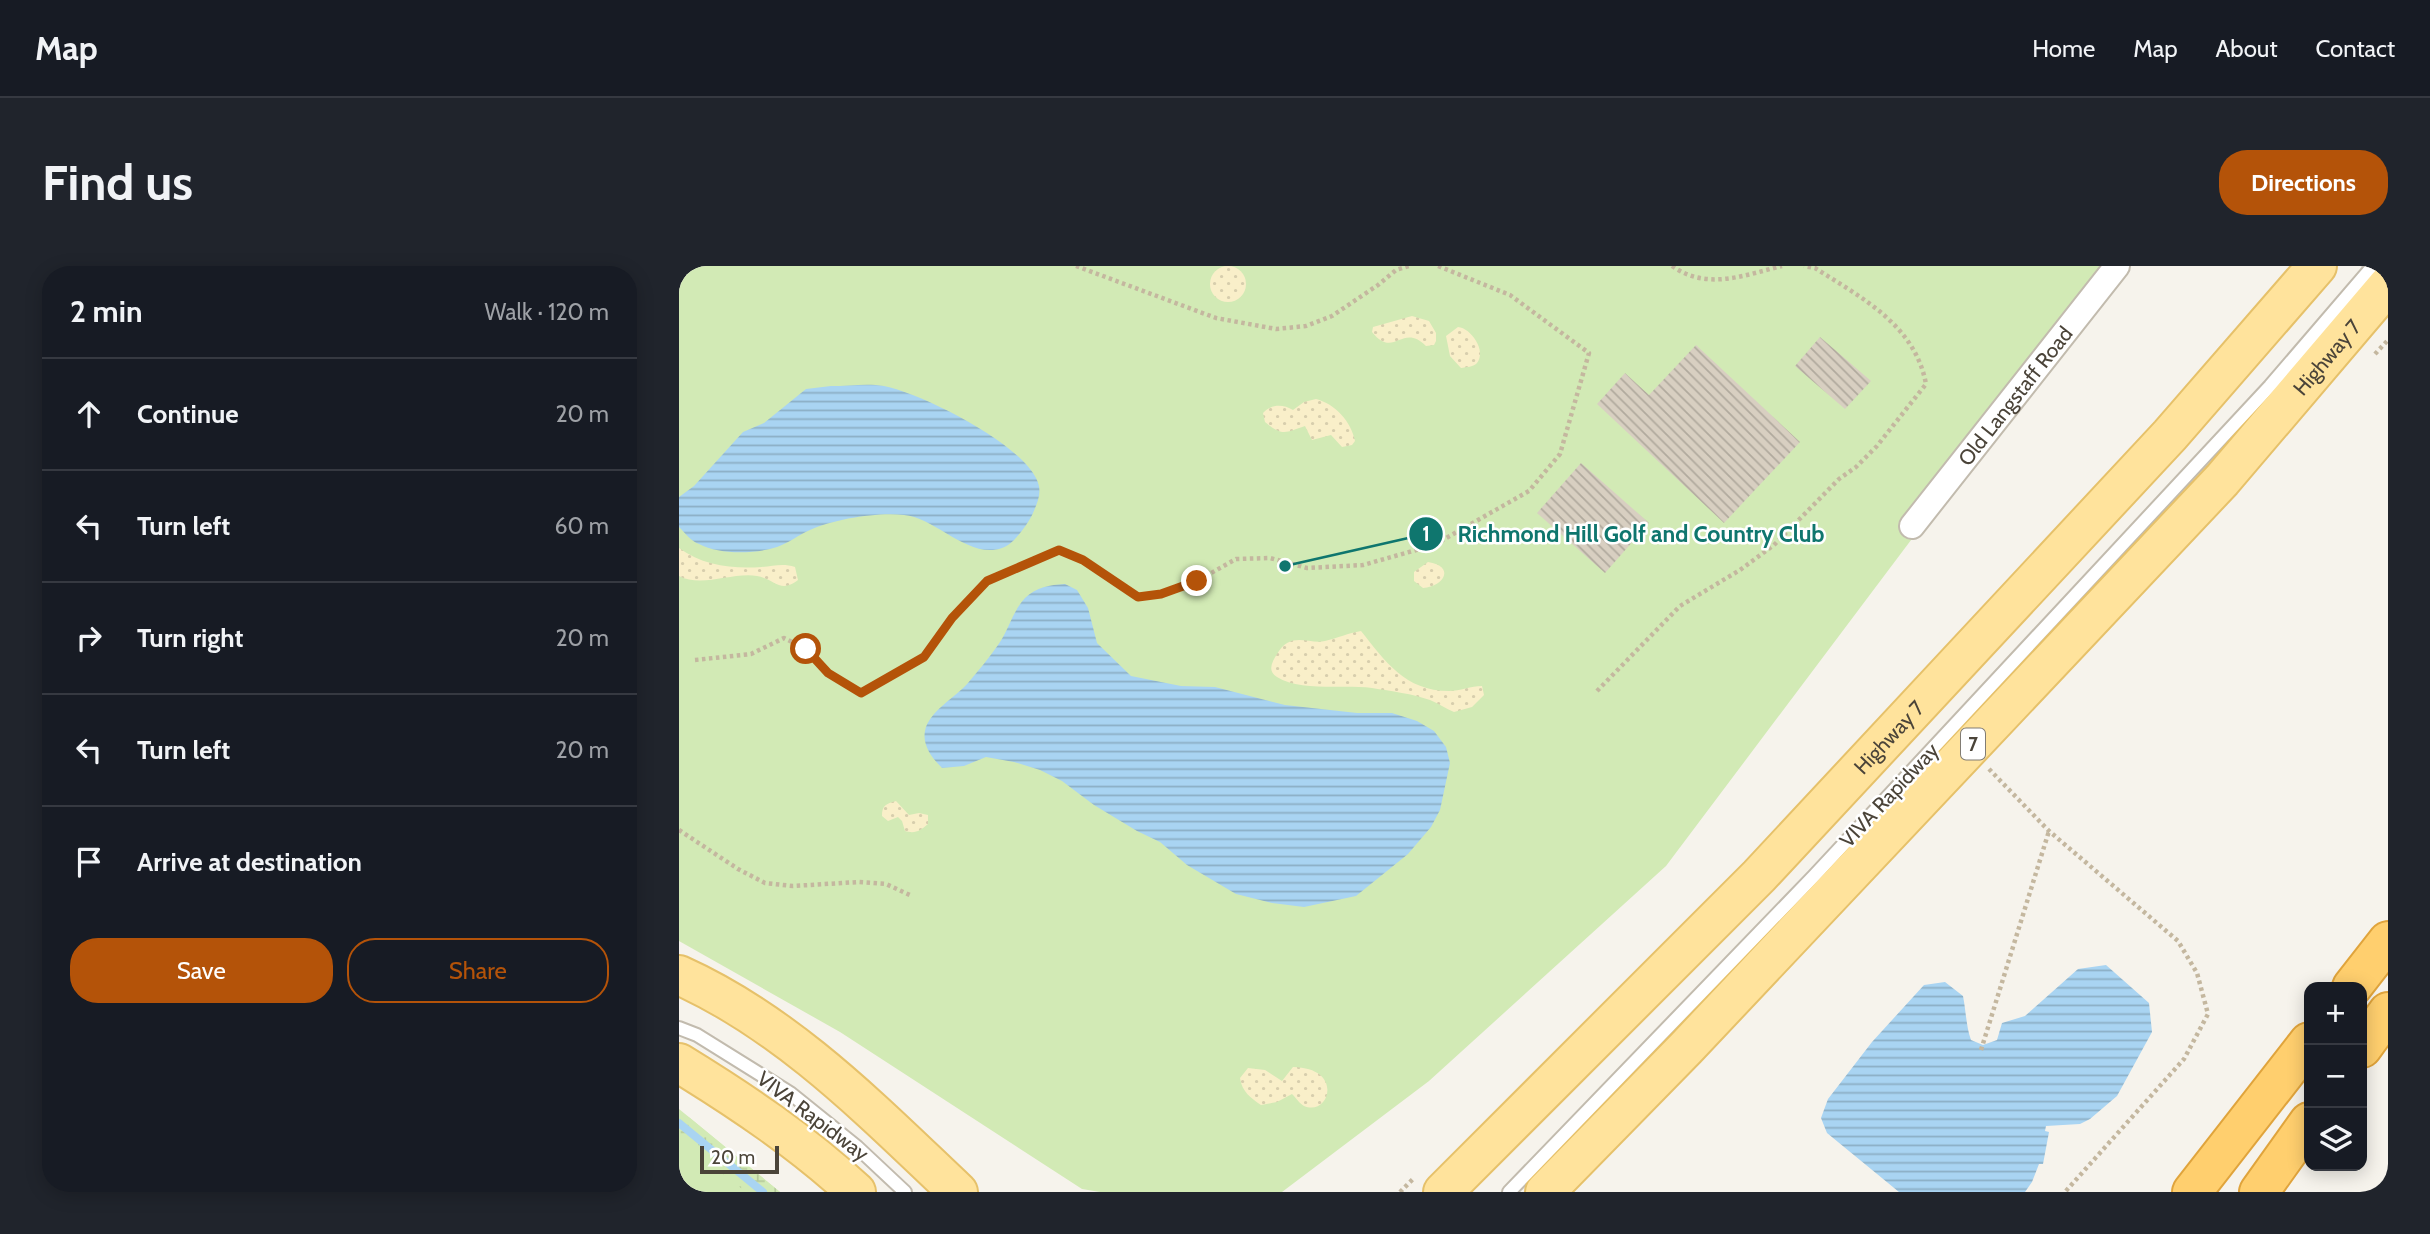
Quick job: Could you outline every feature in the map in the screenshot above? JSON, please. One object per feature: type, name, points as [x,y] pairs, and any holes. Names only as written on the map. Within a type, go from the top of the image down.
[{"type":"highway","points":[[2356,982],[2388,941]]},
{"type":"highway","points":[[2364,1045],[2388,1012]]},
{"type":"highway","points":[[2192,1192],[2307,1045]]},
{"type":"highway","points":[[2259,1192],[2304,1129]]},
{"type":"main road","name":"Highway 7","points":[[1443,1192],[1759,876],[2170,435],[2316,266]]},
{"type":"main road","name":"Highway 7","points":[[1545,1192],[1686,1048],[2222,480],[2388,285]]},
{"type":"main road","points":[[679,975],[770,1026],[823,1066],[958,1192]]},
{"type":"main road","points":[[679,1062],[733,1096],[791,1138],[856,1192]]},
{"type":"street","name":"Old Langstaff Road","points":[[1912,526],[2117,266]]},
{"type":"lane","name":"VIVA Rapidway","points":[[1509,1192],[1823,866],[2270,386],[2373,266]]},
{"type":"lane","name":"VIVA Rapidway","points":[[679,1028],[697,1035],[790,1093],[857,1147],[905,1192]]},
{"type":"path","points":[[1076,266],[1216,318],[1276,328],[1306,326],[1332,316],[1396,270],[1409,266]]},
{"type":"path","points":[[695,660],[751,654],[784,638],[806,649],[828,673],[861,693],[924,657],[952,618],[987,581],[1059,550],[1083,560],[1138,597],[1161,594],[1197,581],[1237,559],[1270,558],[1307,568],[1363,565],[1434,545],[1529,491],[1560,454],[1589,353],[1510,295],[1438,266]]},
{"type":"path","points":[[1672,266],[1705,281],[1729,279],[1782,266]]},
{"type":"path","points":[[1597,691],[1679,606],[1740,570],[1774,545],[1839,479],[1877,446],[1926,384],[1923,366],[1909,340],[1887,316],[1815,268],[1804,266]]},
{"type":"path","points":[[1992,772],[2049,831],[2178,941],[2197,973],[2208,1014],[2184,1059],[2066,1192]]},
{"type":"path","points":[[679,830],[738,869],[765,883],[793,886],[859,882],[885,884],[912,896]]},
{"type":"path","points":[[1981,1050],[2049,831]]},
{"type":"green space","points":[[679,266],[2117,266],[1666,866],[1429,1081],[1282,1192],[1100,1192],[1082,1189],[840,1032],[679,941]]},
{"type":"green space","points":[[679,1109],[690,1118],[780,1192],[679,1192]]},
{"type":"green space","points":[[679,1111],[780,1192],[746,1192],[679,1140]]},
{"type":"sand","points":[[1228,266],[1241,271],[1246,284],[1241,297],[1228,302],[1215,297],[1210,284],[1215,271]]},
{"type":"sand","points":[[1412,316],[1429,321],[1436,333],[1434,345],[1426,346],[1411,338],[1386,343],[1372,332],[1373,327]]},
{"type":"sand","points":[[1458,327],[1468,331],[1479,347],[1480,358],[1474,365],[1461,368],[1450,356],[1446,336]]},
{"type":"sand","points":[[1316,399],[1336,409],[1346,420],[1355,441],[1352,445],[1342,447],[1331,435],[1312,440],[1305,426],[1284,432],[1265,422],[1263,413],[1270,408],[1281,406],[1293,410],[1304,402]]},
{"type":"sand","points":[[679,548],[698,559],[719,565],[795,567],[798,580],[782,586],[747,575],[707,580],[688,579],[679,576]]},
{"type":"sand","points":[[1428,562],[1442,567],[1444,576],[1437,584],[1423,588],[1414,581],[1414,572]]},
{"type":"sand","points":[[1361,631],[1388,663],[1408,680],[1434,690],[1449,691],[1482,686],[1484,695],[1472,707],[1454,712],[1430,700],[1409,694],[1361,687],[1298,684],[1287,682],[1272,672],[1271,666],[1275,657],[1288,642],[1319,642]]},
{"type":"sand","points":[[896,801],[909,815],[928,815],[928,824],[912,832],[905,831],[898,817],[888,821],[882,816],[883,809],[887,804]]},
{"type":"sand","points":[[1293,1067],[1309,1069],[1320,1075],[1326,1083],[1325,1099],[1320,1105],[1313,1108],[1304,1106],[1292,1094],[1277,1102],[1261,1105],[1247,1094],[1241,1083],[1240,1078],[1248,1068],[1265,1070],[1282,1081]]},
{"type":"water","points":[[878,385],[901,391],[944,409],[990,435],[1026,464],[1036,478],[1039,496],[1024,528],[1007,546],[990,550],[965,543],[916,517],[893,514],[831,523],[781,545],[758,551],[738,552],[707,548],[688,537],[679,527],[679,497],[694,486],[743,432],[764,423],[806,389]]},
{"type":"water","points":[[1065,584],[1077,590],[1088,608],[1097,643],[1131,676],[1181,686],[1215,687],[1285,705],[1357,713],[1392,713],[1417,721],[1434,731],[1446,747],[1450,763],[1440,810],[1431,827],[1408,854],[1356,896],[1304,907],[1236,894],[1187,865],[1160,842],[1137,831],[1094,805],[1062,781],[1040,770],[986,757],[964,766],[942,768],[925,742],[927,724],[943,705],[963,689],[987,660],[1025,598],[1044,587]]},
{"type":"water","points":[[2106,965],[2149,1003],[2152,1032],[2117,1096],[2080,1124],[2046,1126],[2045,1131],[2049,1132],[2043,1164],[2039,1164],[2025,1192],[1899,1192],[1827,1133],[1821,1118],[1828,1099],[1872,1042],[1924,985],[1945,982],[1963,996],[1971,1040],[1983,1045],[1997,1040],[2002,1023],[2025,1016],[2078,969]]},
{"type":"building","points":[[1820,337],[1871,381],[1845,409],[1795,366]]},
{"type":"building","points":[[1696,345],[1800,442],[1724,523],[1597,404],[1625,373],[1649,395]]},
{"type":"building","points":[[1581,463],[1649,523],[1605,573],[1537,513]]},
{"type":"waterway","points":[[679,1123],[763,1192]]},
{"type":"place","name":"Richmond Hill Golf and Country Club","points":[[1285,566]]},
{"type":"route","points":[[806,649],[828,673],[861,693],[924,657],[952,618],[987,581],[1059,550],[1083,560],[1138,597],[1161,594],[1197,581]]}]
